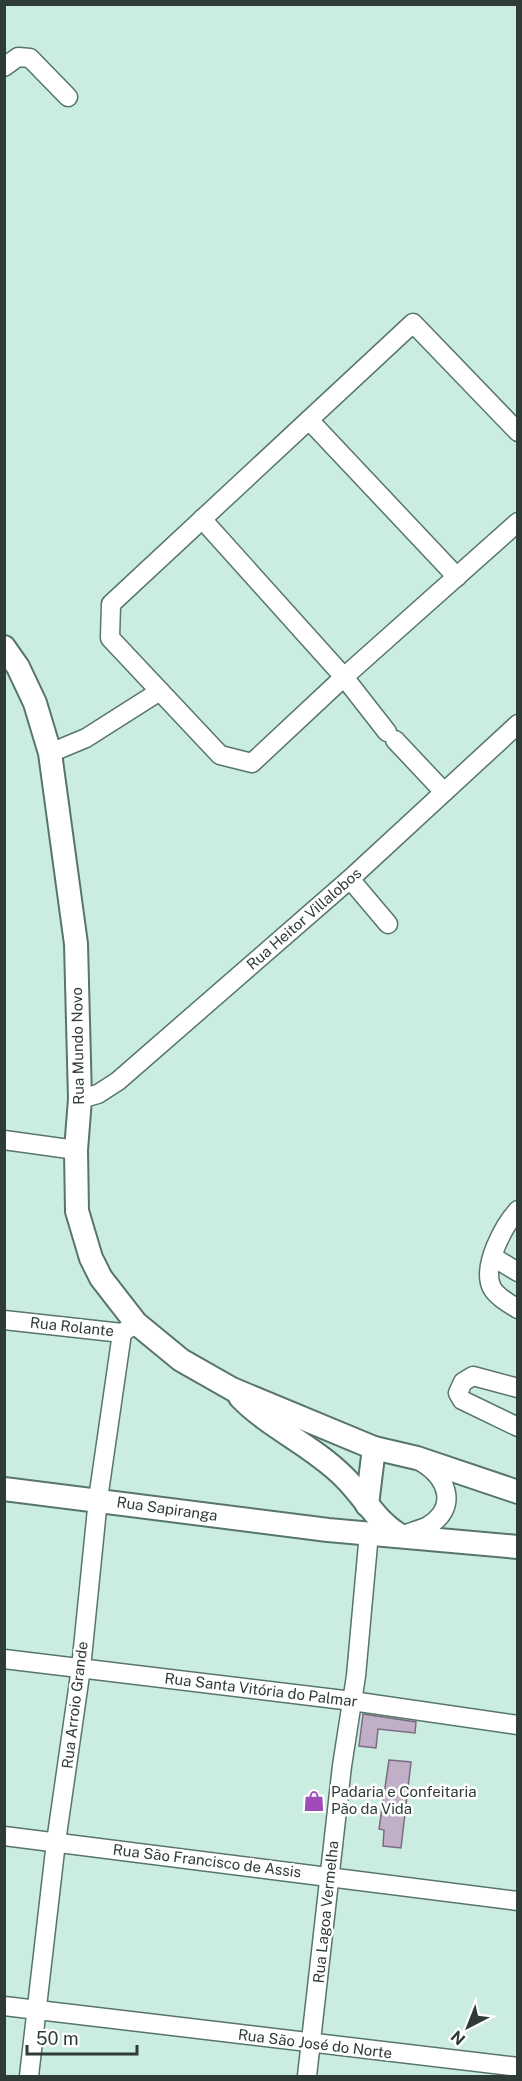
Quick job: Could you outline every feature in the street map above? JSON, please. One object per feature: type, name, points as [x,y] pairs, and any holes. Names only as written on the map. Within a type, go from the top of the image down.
[{"type":"main road","name":"Rua Mundo Novo","points":[[4,647],[18,667],[35,703],[50,753],[76,944],[80,1099],[75,1150],[77,1211],[82,1233],[101,1278],[129,1328],[232,1389],[374,1448]]},
{"type":"main road","name":"Rua Mundo Novo","points":[[232,1389],[256,1414],[334,1468],[367,1505]]},
{"type":"main road","points":[[328,1530],[350,1521],[367,1505],[374,1448],[417,1458],[518,1492]]},
{"type":"main road","name":"Rua Sapiranga","points":[[4,1489],[98,1499],[328,1530],[518,1547]]},
{"type":"main road","points":[[367,1505],[387,1528],[401,1536]]},
{"type":"street","points":[[6,62],[18,57],[30,58],[68,96]]},
{"type":"street","points":[[518,432],[413,323],[111,604],[110,638],[220,755],[252,763],[344,677],[518,522]]},
{"type":"street","points":[[309,420],[457,577]]},
{"type":"street","points":[[202,519],[344,677],[391,736],[444,792]]},
{"type":"street","points":[[50,753],[86,738],[160,691]]},
{"type":"street","name":"Rua Heitor Villalobos","points":[[80,1099],[98,1095],[118,1081],[350,879],[518,724]]},
{"type":"street","points":[[350,879],[388,924]]},
{"type":"street","points":[[4,1140],[75,1150]]},
{"type":"street","points":[[518,1210],[506,1222],[493,1257],[490,1275],[492,1288],[518,1309]]},
{"type":"street","points":[[493,1257],[518,1272]]},
{"type":"street","name":"Rua Rolante","points":[[4,1320],[129,1328]]},
{"type":"street","name":"Rua Arroio Grande","points":[[29,2076],[56,1842],[81,1668],[98,1499],[129,1328]]},
{"type":"street","points":[[518,1388],[472,1376],[463,1382],[458,1393],[462,1400],[518,1427]]},
{"type":"street","points":[[401,1536],[428,1526],[438,1517],[447,1500],[445,1484],[437,1473],[417,1458]]},
{"type":"street","name":"Rua Lagoa Vermelha","points":[[307,2076],[329,1877],[352,1701],[369,1533]]},
{"type":"street","name":"Rua Santa Vitória do Palmar","points":[[4,1659],[352,1701],[518,1725]]},
{"type":"street","name":"Rua São Francisco de Assis","points":[[4,1836],[518,1901]]},
{"type":"street","name":"Rua São José do Norte","points":[[4,2006],[518,2067]]},
{"type":"building","points":[[363,1714],[416,1722],[415,1733],[378,1729],[376,1748],[359,1746]]},
{"type":"building","points":[[389,1760],[411,1762],[401,1848],[383,1846],[384,1830],[379,1829]]},
{"type":"place","name":"Padaria e Confeitaria Pão da Vida","points":[[314,1801]]}]
